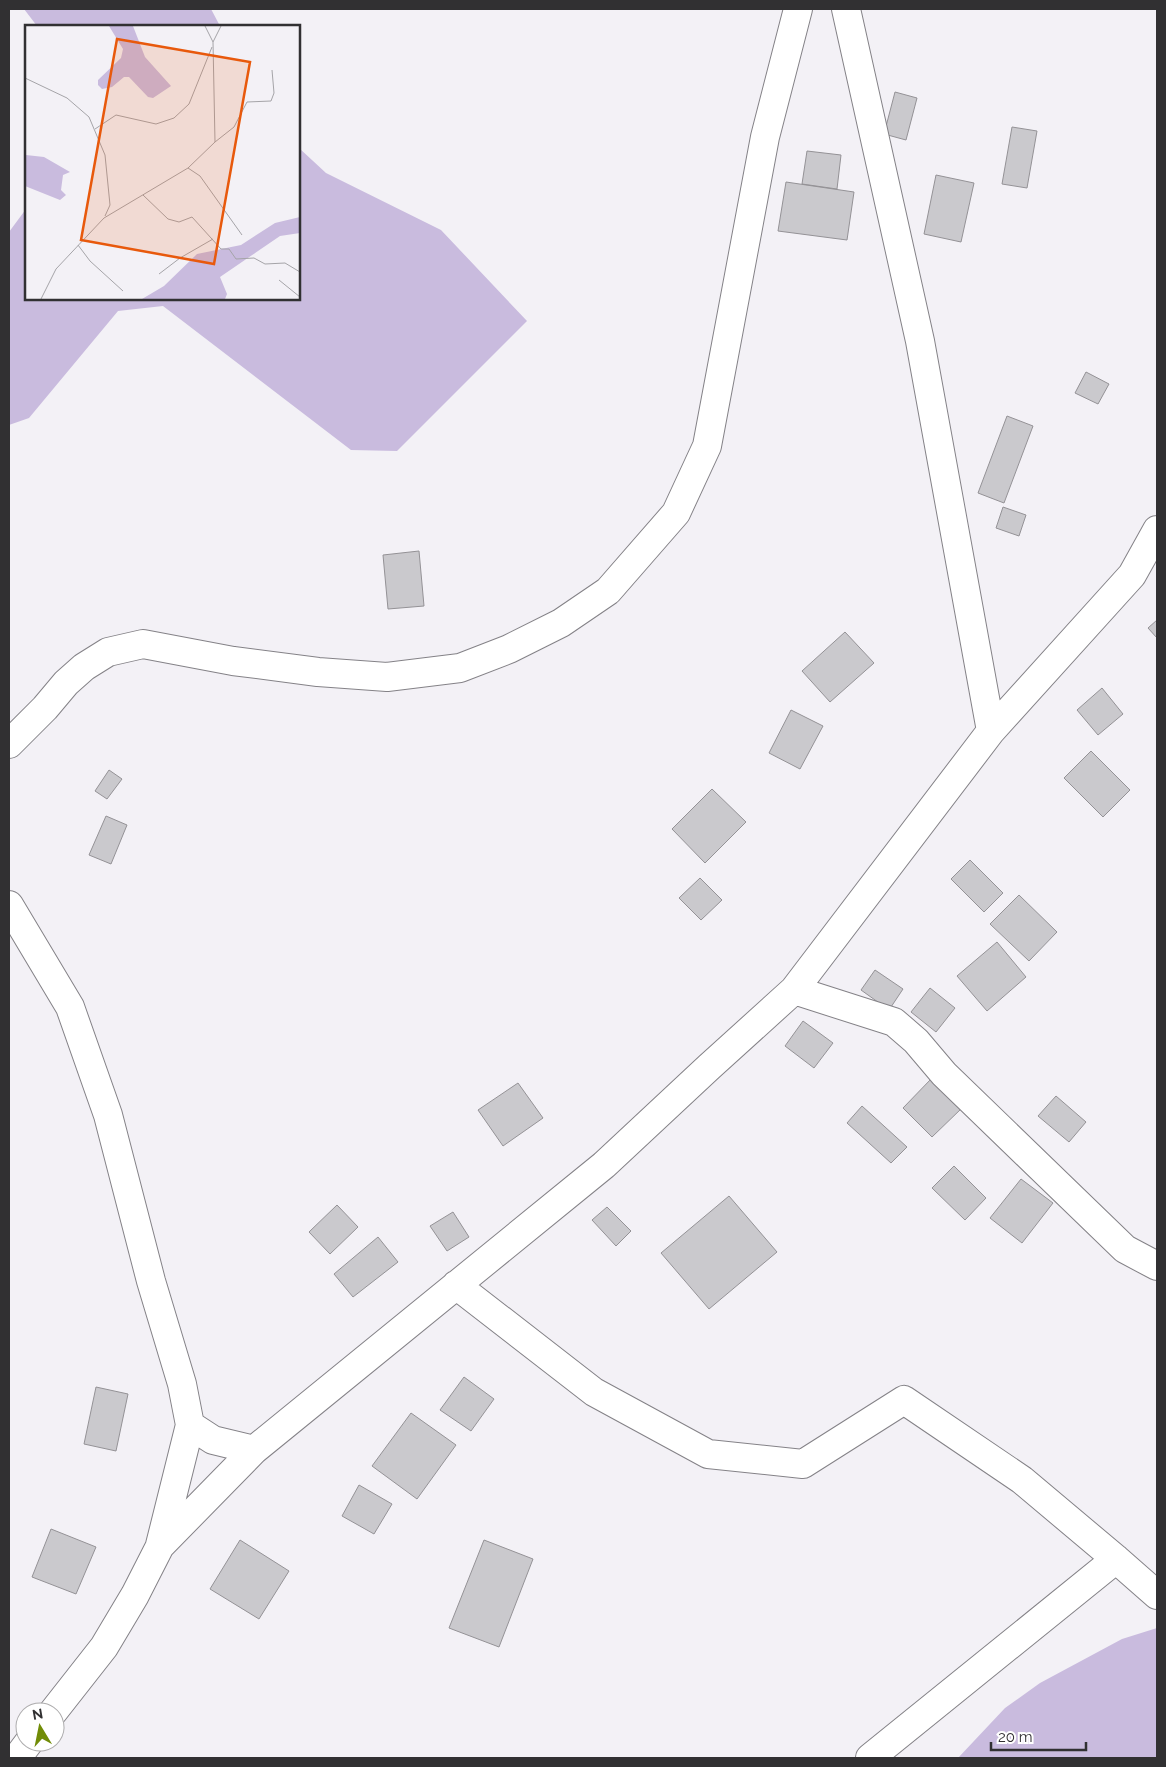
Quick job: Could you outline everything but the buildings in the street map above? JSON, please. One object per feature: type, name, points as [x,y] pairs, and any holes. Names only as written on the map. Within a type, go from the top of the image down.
[{"type":"street","points":[[9,744],[45,708],[66,683],[84,667],[108,652],[143,644],[233,662],[318,672],[387,677],[460,668],[509,649],[561,623],[608,591],[676,513],[707,446],[765,137],[798,9]]},
{"type":"street","points":[[846,9],[920,340],[991,731]]},
{"type":"street","points":[[160,1546],[254,1450],[604,1165],[794,990],[991,731],[1132,575],[1157,530]]},
{"type":"street","points":[[9,904],[70,1007],[108,1115],[151,1281],[182,1384],[190,1425],[160,1546],[104,1647],[61,1702]]},
{"type":"street","points":[[794,990],[894,1022],[916,1041],[944,1074],[1125,1248],[1157,1266]]},
{"type":"street","points":[[456,1285],[594,1392],[708,1454],[803,1464],[904,1400],[1022,1480],[1157,1595]]},
{"type":"street","points":[[190,1425],[213,1440],[254,1450]]},
{"type":"street","points":[[870,1758],[1116,1559]]},
{"type":"shaded area","points":[[24,9],[211,9],[219,25],[36,25]]},
{"type":"shaded area","points":[[300,149],[326,173],[441,230],[527,321],[397,451],[351,450],[163,306],[118,311],[29,418],[9,425],[9,232],[25,210],[25,300],[300,300]]},
{"type":"shaded area","points":[[1157,1628],[1157,1758],[958,1758],[1005,1708],[1040,1683],[1122,1639]]}]
